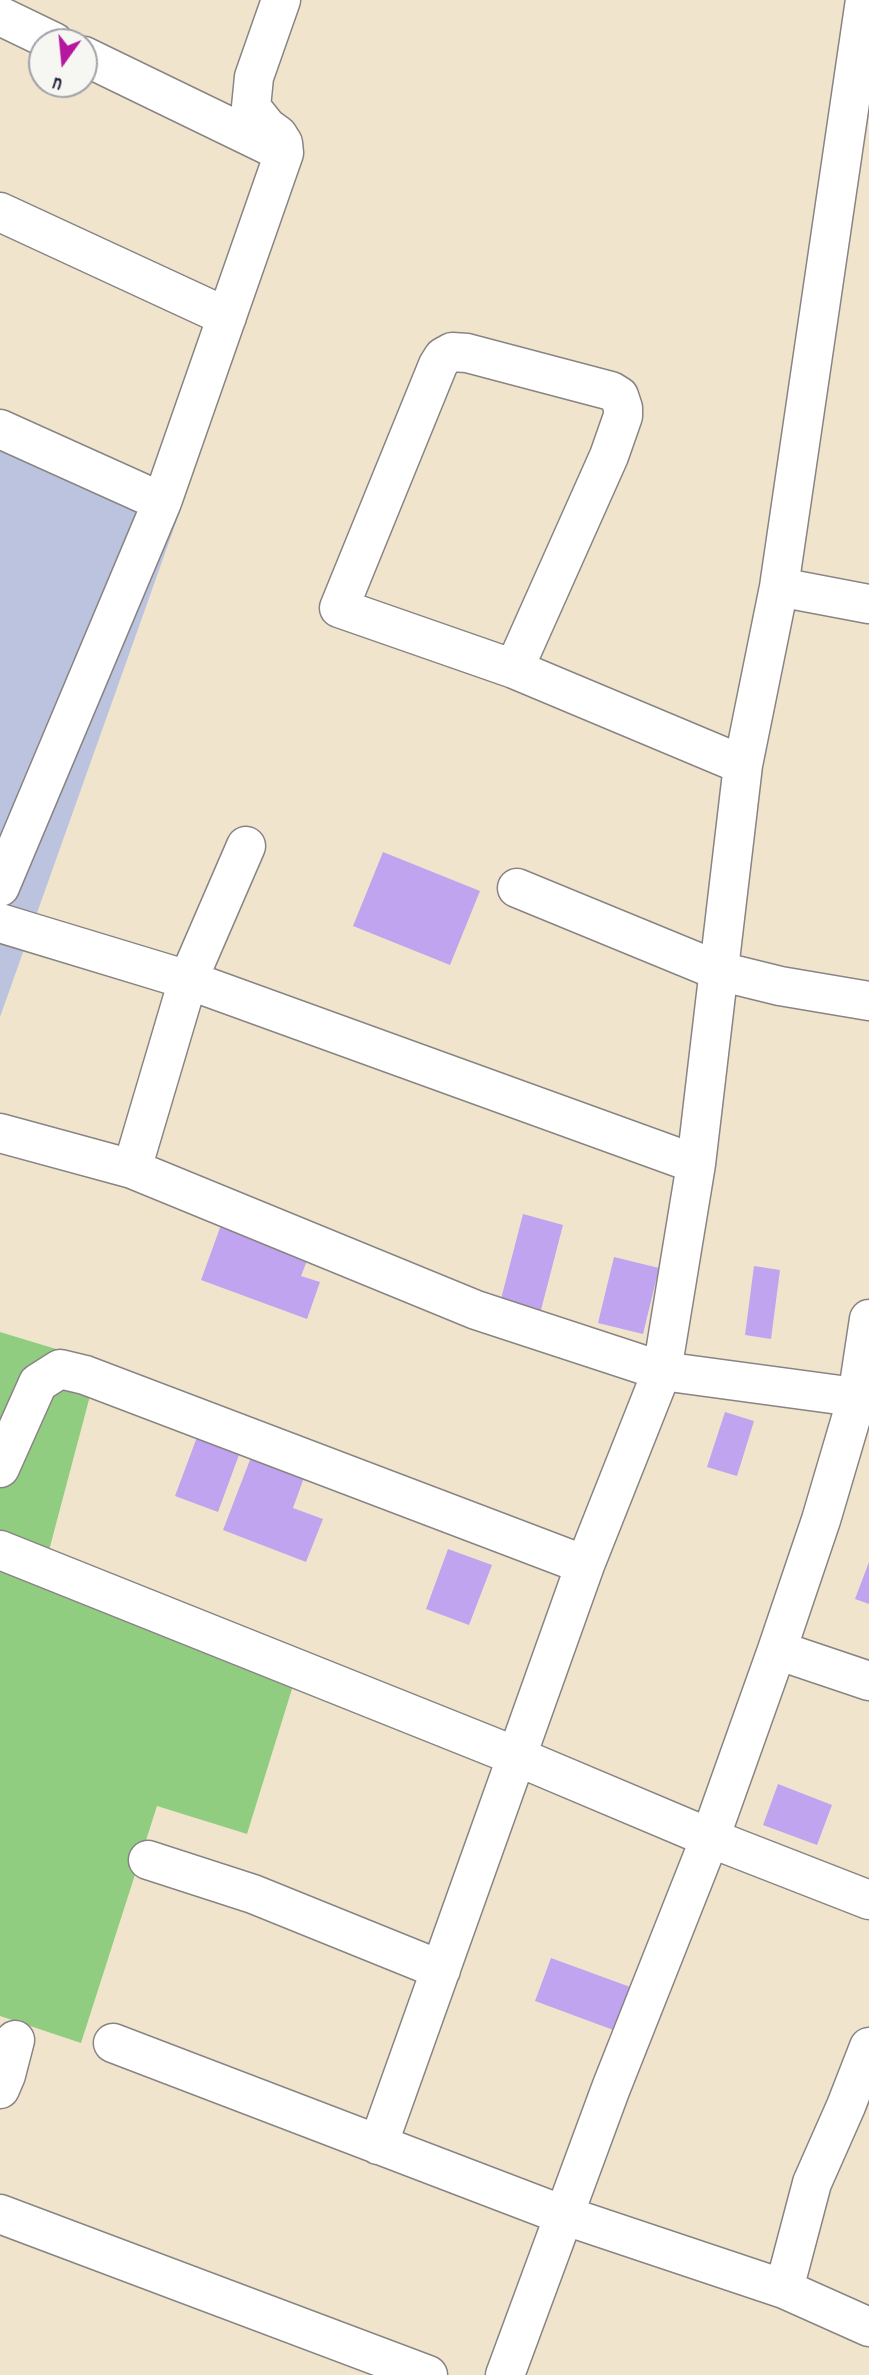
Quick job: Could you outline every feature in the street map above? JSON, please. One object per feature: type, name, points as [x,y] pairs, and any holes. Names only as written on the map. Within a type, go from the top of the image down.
[{"type":"street","points":[[0,887],[162,502],[284,153],[283,143],[278,135],[267,127],[251,107],[254,77],[281,0]]},
{"type":"street","points":[[378,2145],[585,1565],[662,1371],[696,1164],[743,765],[779,587],[865,0]]},
{"type":"street","points":[[0,16],[28,29]]},
{"type":"street","points":[[98,64],[284,153]]},
{"type":"street","points":[[0,212],[227,317]]},
{"type":"street","points":[[514,669],[609,456],[623,416],[623,408],[619,396],[611,391],[467,353],[452,352],[443,357],[438,365],[339,608],[514,669],[743,765]]},
{"type":"street","points":[[0,429],[162,502]]},
{"type":"street","points":[[779,587],[869,604]]},
{"type":"street","points":[[132,1169],[188,980],[246,846]]},
{"type":"street","points":[[517,888],[719,971],[780,986],[869,1001]]},
{"type":"street","points":[[0,923],[188,980],[696,1164]]},
{"type":"street","points":[[0,1133],[132,1169],[476,1310],[662,1371],[863,1398]]},
{"type":"street","points":[[505,2375],[563,2215],[710,1839],[777,1650],[863,1398],[869,1319]]},
{"type":"street","points":[[0,1468],[38,1383],[60,1369],[98,1380],[585,1565]]},
{"type":"street","points":[[0,1550],[518,1757],[710,1839],[869,1900]]},
{"type":"street","points":[[777,1650],[869,1681]]},
{"type":"street","points":[[148,1860],[265,1899],[441,1970]]},
{"type":"street","points":[[0,2089],[15,2040]]},
{"type":"street","points":[[113,2043],[563,2215],[784,2289],[869,2327]]},
{"type":"street","points":[[784,2289],[813,2183],[858,2111],[869,2047]]},
{"type":"street","points":[[0,2214],[428,2375]]},
{"type":"shaded area","points":[[0,417],[185,497],[0,1017]]},
{"type":"green space","points":[[0,1332],[99,1362],[47,1558],[296,1676],[247,1834],[157,1806],[81,2043],[0,2016]]},
{"type":"building","points":[[383,852],[480,891],[450,965],[353,926]]},
{"type":"building","points":[[523,1214],[563,1225],[541,1310],[501,1299]]},
{"type":"building","points":[[221,1225],[308,1258],[301,1276],[320,1282],[307,1319],[201,1280]]},
{"type":"building","points":[[614,1257],[659,1268],[643,1334],[598,1323]]},
{"type":"building","points":[[754,1266],[780,1270],[771,1339],[745,1335]]},
{"type":"building","points":[[725,1412],[754,1421],[737,1476],[707,1467]]},
{"type":"building","points":[[200,1429],[243,1444],[218,1512],[175,1496]]},
{"type":"building","points":[[253,1452],[306,1472],[293,1508],[323,1519],[306,1562],[223,1530]]},
{"type":"building","points":[[448,1549],[492,1565],[469,1625],[426,1609]]},
{"type":"building","points":[[869,1562],[869,1604],[855,1599]]},
{"type":"building","points":[[778,1784],[832,1805],[817,1845],[763,1825]]},
{"type":"building","points":[[551,1958],[633,1988],[616,2031],[535,2001]]}]
